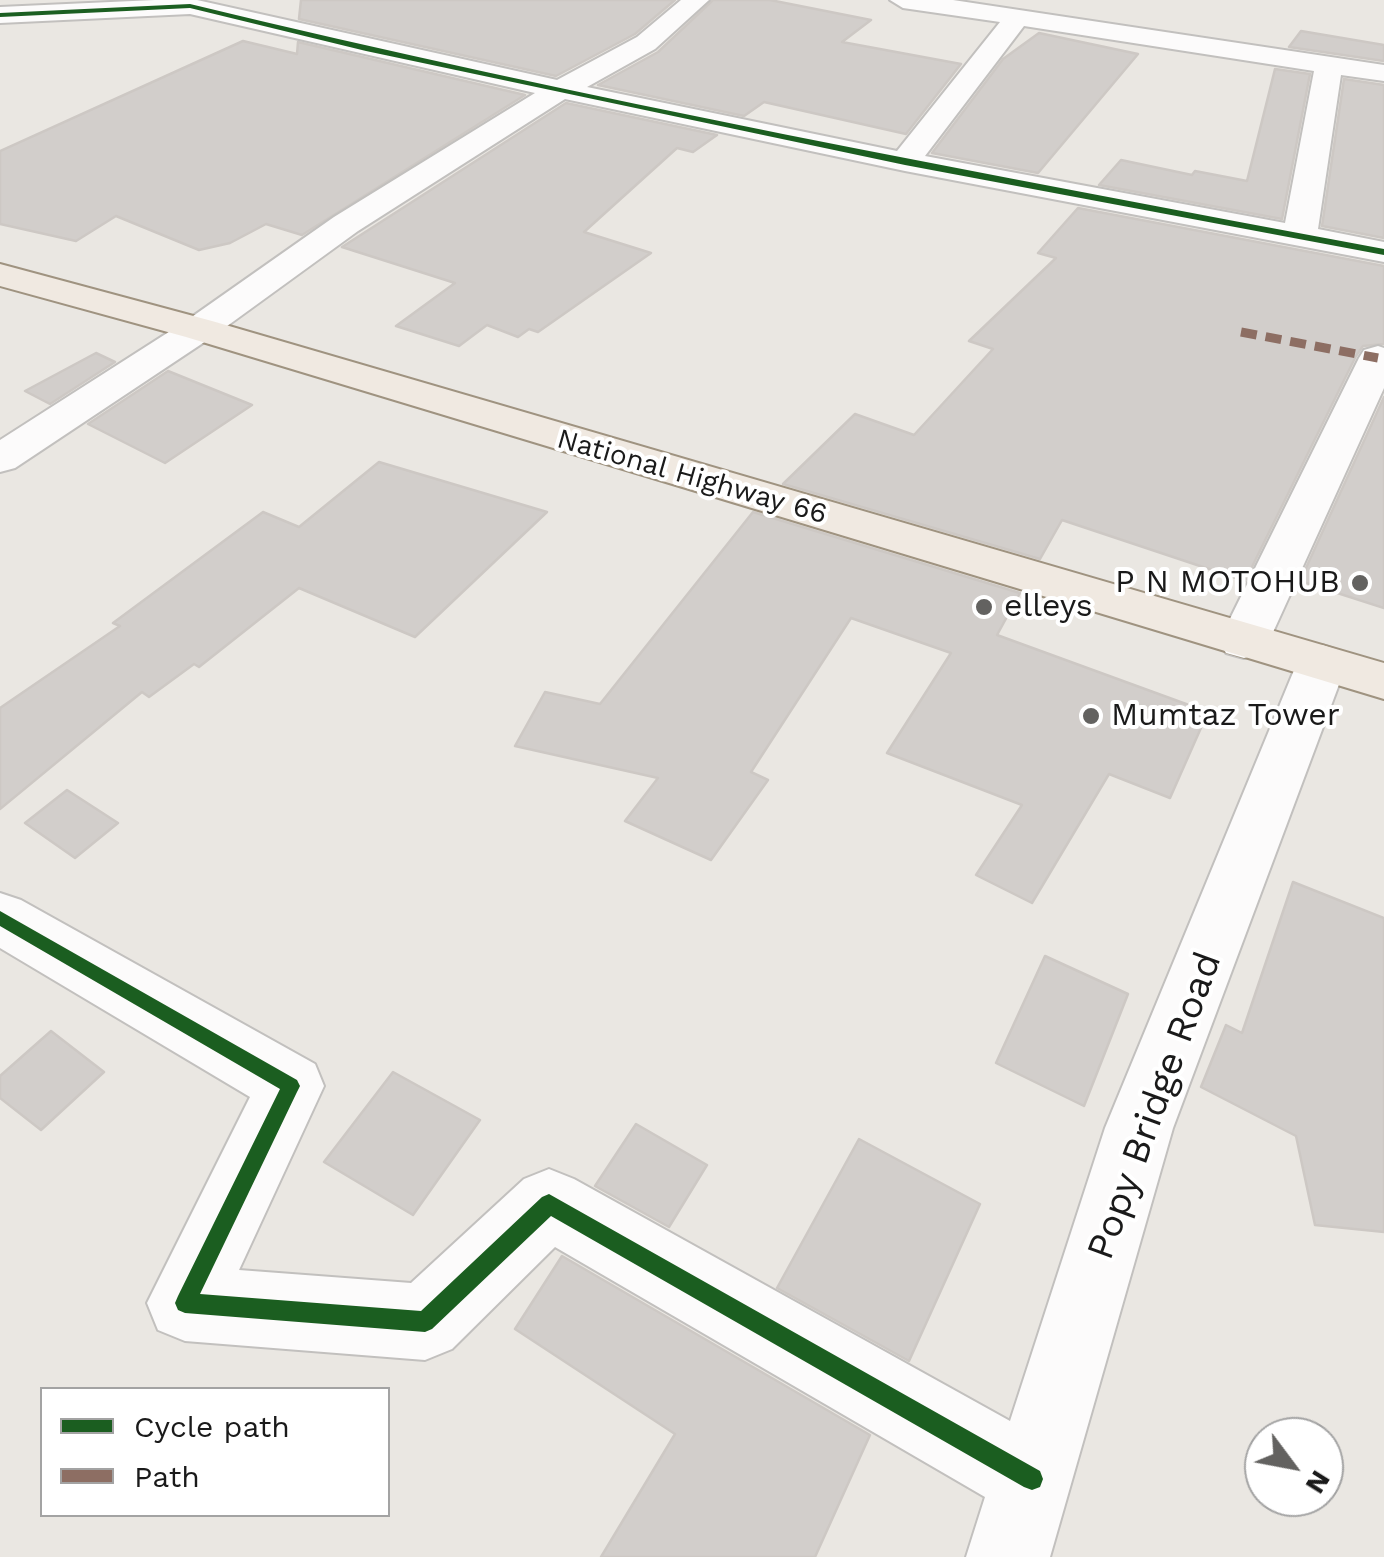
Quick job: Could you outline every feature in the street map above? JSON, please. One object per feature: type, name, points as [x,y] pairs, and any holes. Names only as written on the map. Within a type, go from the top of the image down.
[{"type":"main road","name":"National Highway 66","points":[[0,275],[199,330],[1353,672]]},
{"type":"street","points":[[0,459],[199,330],[346,224],[562,90],[646,44],[696,0]]},
{"type":"street","points":[[903,0],[1384,73]]},
{"type":"street","points":[[0,15],[190,6],[366,49],[904,162],[1384,252]]},
{"type":"street","points":[[904,162],[1018,17]]},
{"type":"street","points":[[1300,239],[1329,63]]},
{"type":"street","points":[[1244,642],[1378,358],[1384,360]]},
{"type":"street","name":"Popy Bridge Road","points":[[1008,1557],[1139,1128],[1353,672]]},
{"type":"street","points":[[0,918],[291,1086],[185,1303],[425,1322],[549,1204],[1032,1478]]},
{"type":"building","points":[[301,0],[675,0],[635,34],[556,76],[299,19]]},
{"type":"building","points":[[713,0],[770,0],[871,20],[842,42],[961,64],[906,134],[764,102],[744,116],[598,85],[658,52]]},
{"type":"building","points":[[1301,31],[1384,45],[1384,61],[1289,47]]},
{"type":"building","points":[[1039,33],[1138,54],[1038,173],[932,153],[1003,59]]},
{"type":"building","points":[[243,41],[297,54],[298,42],[525,95],[302,235],[266,224],[230,243],[199,250],[116,216],[76,241],[0,224],[0,151]]},
{"type":"building","points":[[1275,69],[1310,74],[1282,219],[1099,185],[1121,160],[1192,175],[1195,171],[1247,181]]},
{"type":"building","points":[[1344,79],[1384,85],[1384,238],[1322,226]]},
{"type":"building","points":[[566,103],[717,135],[693,152],[677,148],[584,232],[651,253],[538,332],[529,329],[518,337],[487,325],[459,346],[396,326],[455,283],[342,247]]},
{"type":"building","points":[[1078,208],[1384,266],[1384,344],[1363,346],[1356,356],[1245,581],[1062,520],[1040,559],[783,484],[855,414],[914,435],[993,349],[969,341],[1056,258],[1038,253]]},
{"type":"building","points":[[96,353],[115,362],[50,404],[25,391]]},
{"type":"building","points":[[168,371],[252,405],[165,463],[88,424]]},
{"type":"building","points":[[1384,397],[1384,608],[1300,581]]},
{"type":"building","points":[[379,462],[547,512],[415,637],[299,588],[199,667],[194,664],[149,697],[142,692],[0,809],[0,708],[120,626],[113,623],[263,512],[299,527]]},
{"type":"building","points":[[753,512],[1020,593],[997,635],[1208,712],[1170,798],[1109,774],[1032,903],[976,875],[1022,805],[887,753],[951,653],[851,618],[751,772],[768,780],[711,860],[625,821],[658,778],[515,746],[545,692],[600,704]]},
{"type":"building","points":[[67,790],[118,823],[75,858],[25,823]]},
{"type":"building","points":[[1293,882],[1384,918],[1384,1232],[1315,1225],[1296,1136],[1201,1087],[1226,1025],[1242,1033]]},
{"type":"building","points":[[1045,956],[1128,994],[1084,1106],[996,1063]]},
{"type":"building","points":[[51,1031],[104,1072],[41,1130],[0,1098],[0,1076]]},
{"type":"building","points":[[393,1072],[480,1120],[413,1215],[324,1162]]},
{"type":"building","points":[[636,1124],[707,1165],[669,1227],[595,1186]]},
{"type":"building","points":[[859,1139],[980,1204],[909,1361],[777,1288]]},
{"type":"building","points":[[562,1256],[870,1435],[815,1557],[601,1557],[675,1434],[515,1329]]},
{"type":"marked path","points":[[1241,332],[1378,358]]},
{"type":"cycle path","points":[[0,15],[190,6],[366,49],[905,162],[1384,252]]},
{"type":"cycle path","points":[[0,918],[291,1086],[185,1303],[425,1322],[549,1204],[1032,1479]]},
{"type":"place","name":"P N MOTOHUB","points":[[1360,583]]},
{"type":"place","name":"elleys","points":[[984,607]]},
{"type":"place","name":"Mumtaz Tower","points":[[1091,716]]}]
